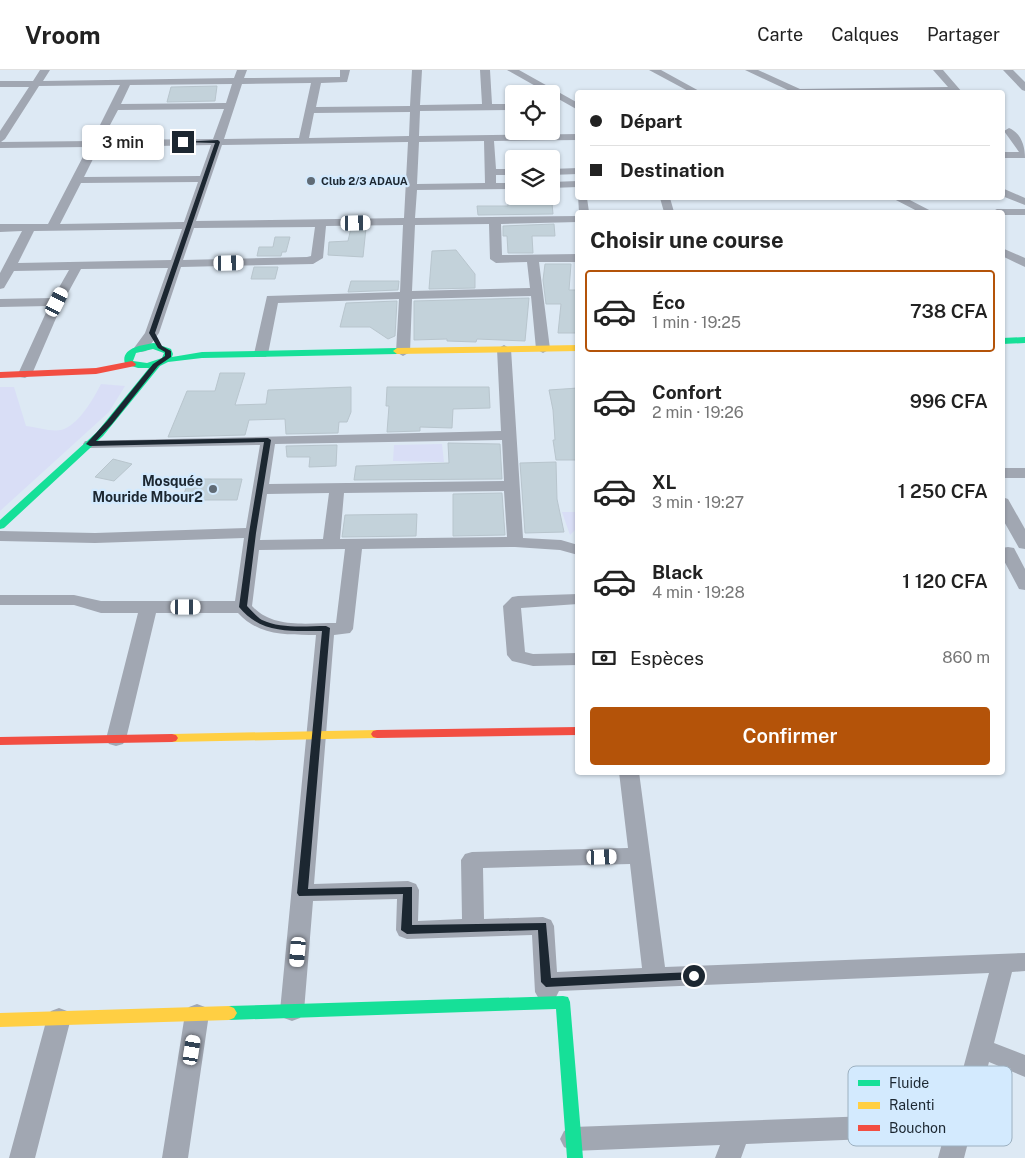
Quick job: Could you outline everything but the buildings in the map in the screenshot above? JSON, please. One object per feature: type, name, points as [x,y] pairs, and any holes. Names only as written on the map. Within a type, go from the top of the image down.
[{"type":"street","points":[[0,139],[45,70]]},
{"type":"street","points":[[106,82],[113,70]]},
{"type":"street","points":[[0,84],[127,82],[240,76],[344,80],[345,70]]},
{"type":"street","points":[[403,352],[417,70]]},
{"type":"street","points":[[485,70],[487,107]]},
{"type":"street","points":[[512,70],[575,105]]},
{"type":"street","points":[[654,70],[692,90]]},
{"type":"street","points":[[750,70],[795,90]]},
{"type":"street","points":[[938,70],[955,90]]},
{"type":"street","points":[[1008,70],[1025,88]]},
{"type":"street","points":[[132,362],[152,333],[240,76]]},
{"type":"street","points":[[302,141],[317,80]]},
{"type":"street","points":[[52,228],[127,82]]},
{"type":"street","points":[[114,107],[230,106]]},
{"type":"street","points":[[560,106],[575,106]]},
{"type":"street","points":[[310,110],[505,107]]},
{"type":"street","points":[[0,114],[16,114]]},
{"type":"street","points":[[1006,131],[1025,131]]},
{"type":"street","points":[[1006,131],[1025,153]]},
{"type":"street","points":[[0,145],[575,137]]},
{"type":"street","points":[[490,138],[491,186]]},
{"type":"street","points":[[1005,155],[1025,153]]},
{"type":"street","points":[[560,172],[575,171]]},
{"type":"street","points":[[491,172],[505,172]]},
{"type":"street","points":[[76,180],[205,179]]},
{"type":"street","points":[[560,185],[575,184]]},
{"type":"street","points":[[411,188],[505,186]]},
{"type":"street","points":[[1005,192],[1025,202]]},
{"type":"street","points":[[902,200],[923,210]]},
{"type":"street","points":[[1005,212],[1025,212]]},
{"type":"street","points":[[0,228],[575,219]]},
{"type":"street","points":[[495,220],[496,259],[575,258]]},
{"type":"street","points":[[10,267],[309,261],[316,258],[321,223]]},
{"type":"street","points":[[0,285],[30,228]]},
{"type":"street","points":[[1005,253],[1025,263]]},
{"type":"street","points":[[533,259],[543,349]]},
{"type":"street","points":[[25,374],[57,302],[77,266]]},
{"type":"street","points":[[261,354],[272,299],[537,292]]},
{"type":"street","points":[[0,303],[57,302]]},
{"type":"street","points":[[152,333],[162,356]]},
{"type":"street","points":[[1005,341],[1025,340]]},
{"type":"street","points":[[141,348],[162,356]]},
{"type":"street","points":[[0,375],[63,373],[162,356],[575,348]]},
{"type":"street","points":[[504,349],[515,542]]},
{"type":"street","points":[[0,526],[90,444],[143,382],[162,356]]},
{"type":"street","points":[[132,362],[143,382]]},
{"type":"street","points":[[90,444],[509,435]]},
{"type":"street","points":[[243,607],[268,440]]},
{"type":"street","points":[[1005,473],[1025,473]]},
{"type":"street","points":[[260,489],[512,486]]},
{"type":"street","points":[[331,544],[337,488]]},
{"type":"street","points":[[1005,507],[1025,544]]},
{"type":"street","points":[[0,536],[252,539],[331,544],[515,542],[561,545],[575,549]]},
{"type":"street","points":[[0,600],[74,600],[101,608],[243,607],[257,621],[267,625],[291,628],[344,629],[354,544]]},
{"type":"street","points":[[1012,552],[1025,586]]},
{"type":"street","points":[[575,599],[518,601],[512,606],[516,655],[518,658],[533,660],[575,659]]},
{"type":"street","points":[[116,739],[148,608]]},
{"type":"street","points":[[292,1011],[326,628]]},
{"type":"street","points":[[0,742],[575,731]]},
{"type":"street","points":[[628,775],[655,978]]},
{"type":"street","points":[[473,928],[472,860],[639,856]]},
{"type":"street","points":[[302,893],[408,890],[407,930],[543,926],[547,992]]},
{"type":"street","points":[[0,1020],[292,1011],[547,992],[655,978],[1014,963],[980,1048],[975,1066]]},
{"type":"street","points":[[547,992],[563,1002],[574,1148],[737,1133],[848,1129]]},
{"type":"street","points":[[175,1158],[197,1014]]},
{"type":"street","points":[[22,1158],[59,1018]]},
{"type":"street","points":[[980,1048],[1025,1066]]},
{"type":"street","points":[[728,1158],[737,1133]]},
{"type":"shaded area","points":[[101,384],[125,386],[109,412],[0,511],[0,387],[14,387],[26,426],[61,430],[79,417],[90,404]]},
{"type":"shaded area","points":[[442,444],[444,462],[393,461],[394,445]]},
{"type":"shaded area","points":[[562,512],[575,512],[575,530],[570,535]]},
{"type":"traffic: fast","points":[[1005,341],[1025,340]]},
{"type":"traffic: fast","points":[[154,346],[168,351],[169,354],[166,360],[147,366],[128,362],[128,358],[133,351],[154,346]]},
{"type":"traffic: fast","points":[[166,360],[202,355],[397,351]]},
{"type":"traffic: fast","points":[[0,526],[100,434],[156,365]]},
{"type":"traffic: fast","points":[[229,1013],[563,1002],[575,1158]]},
{"type":"traffic: slow","points":[[397,351],[575,348]]},
{"type":"traffic: slow","points":[[172,738],[377,734]]},
{"type":"traffic: slow","points":[[0,1020],[229,1013]]},
{"type":"traffic: jam","points":[[0,375],[96,371],[132,364]]},
{"type":"traffic: jam","points":[[377,734],[575,731]]},
{"type":"traffic: jam","points":[[0,741],[172,738]]},
{"type":"place","name":"Club 2/3 ADAUA","points":[[311,181]]},
{"type":"place","name":"Mosquée Mouride Mbour2","points":[[213,489]]},
{"type":"route","points":[[183,142],[218,142],[152,333],[160,347],[168,351],[169,354],[166,360],[156,365],[90,444],[268,440],[252,533],[243,607],[257,621],[267,625],[291,628],[326,628],[302,893],[408,890],[407,930],[543,926],[546,982],[694,976]]}]
